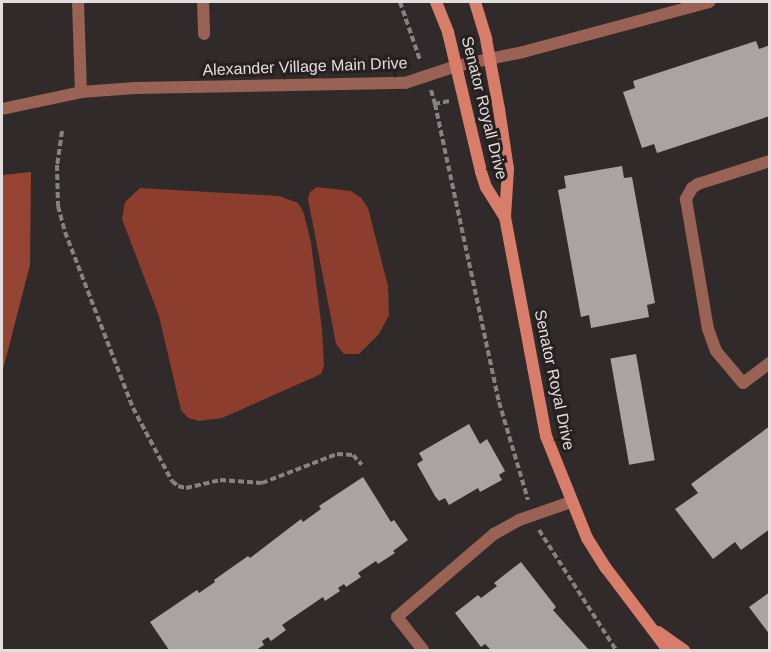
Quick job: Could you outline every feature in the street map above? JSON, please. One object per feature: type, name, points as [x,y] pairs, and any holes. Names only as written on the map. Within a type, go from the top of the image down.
[{"type":"street","points":[[78,2],[81,92]]},
{"type":"street","points":[[203,2],[204,34]]},
{"type":"street","name":"Senator Royall Drive","points":[[436,2],[448,32],[481,172],[486,187],[505,217]]},
{"type":"street","name":"Senator Royall Drive","points":[[475,2],[490,60],[508,169],[505,217]]},
{"type":"street","name":"Alexander Village Main Drive","points":[[2,110],[81,92],[135,88],[384,84],[426,78],[456,66],[490,60],[709,2]]},
{"type":"street","points":[[770,160],[698,184],[688,193],[686,199],[708,329],[716,351],[743,383],[770,363]]},
{"type":"street","name":"Senator Royal Drive","points":[[505,217],[546,436],[587,538],[606,568],[668,651]]},
{"type":"street","points":[[423,651],[397,616],[494,534],[519,520],[571,502]]},
{"type":"street","name":"Senator Royal Drive","points":[[654,630],[684,651]]},
{"type":"path","points":[[400,2],[435,104],[499,402],[528,501]]},
{"type":"path","points":[[435,104],[450,101]]},
{"type":"path","points":[[62,131],[57,165],[58,206],[65,232],[133,408],[172,481],[186,488],[220,480],[261,483],[337,454],[353,455],[362,465]]},
{"type":"path","points":[[539,529],[616,651]]},
{"type":"shaded area","points":[[31,172],[30,265],[2,373],[2,175]]},
{"type":"shaded area","points":[[317,187],[351,191],[361,198],[368,208],[388,286],[389,315],[379,334],[359,354],[344,354],[336,344],[308,199],[310,192]]},
{"type":"shaded area","points":[[140,188],[279,196],[298,203],[303,211],[311,242],[322,330],[324,365],[321,374],[222,418],[199,421],[188,418],[181,410],[159,316],[122,219],[125,202]]},
{"type":"building","points":[[756,41],[759,49],[770,45],[770,116],[657,153],[654,144],[642,148],[623,92],[635,88],[633,81]]},
{"type":"building","points":[[622,166],[624,178],[632,177],[655,303],[647,305],[649,317],[591,328],[589,315],[581,317],[558,190],[566,188],[564,176]]},
{"type":"building","points":[[636,354],[655,460],[629,465],[610,359]]},
{"type":"building","points":[[469,424],[480,444],[487,439],[505,471],[499,475],[502,480],[480,492],[478,488],[449,505],[445,498],[439,501],[435,496],[417,464],[423,460],[419,453]]},
{"type":"building","points":[[770,426],[770,529],[741,550],[735,542],[713,559],[675,509],[698,493],[691,484]]},
{"type":"building","points":[[363,477],[391,522],[394,520],[408,540],[393,551],[395,553],[378,564],[376,561],[358,573],[361,577],[346,587],[344,584],[338,588],[340,591],[325,601],[323,597],[282,625],[286,630],[271,641],[268,637],[262,641],[264,645],[256,650],[169,650],[150,622],[197,590],[199,593],[301,519],[303,522],[321,509],[319,506]]},
{"type":"building","points":[[521,562],[556,607],[553,610],[589,650],[491,650],[485,644],[481,647],[455,613],[478,595],[481,598],[497,586],[494,583]]},
{"type":"building","points":[[770,592],[770,635],[749,607]]}]
